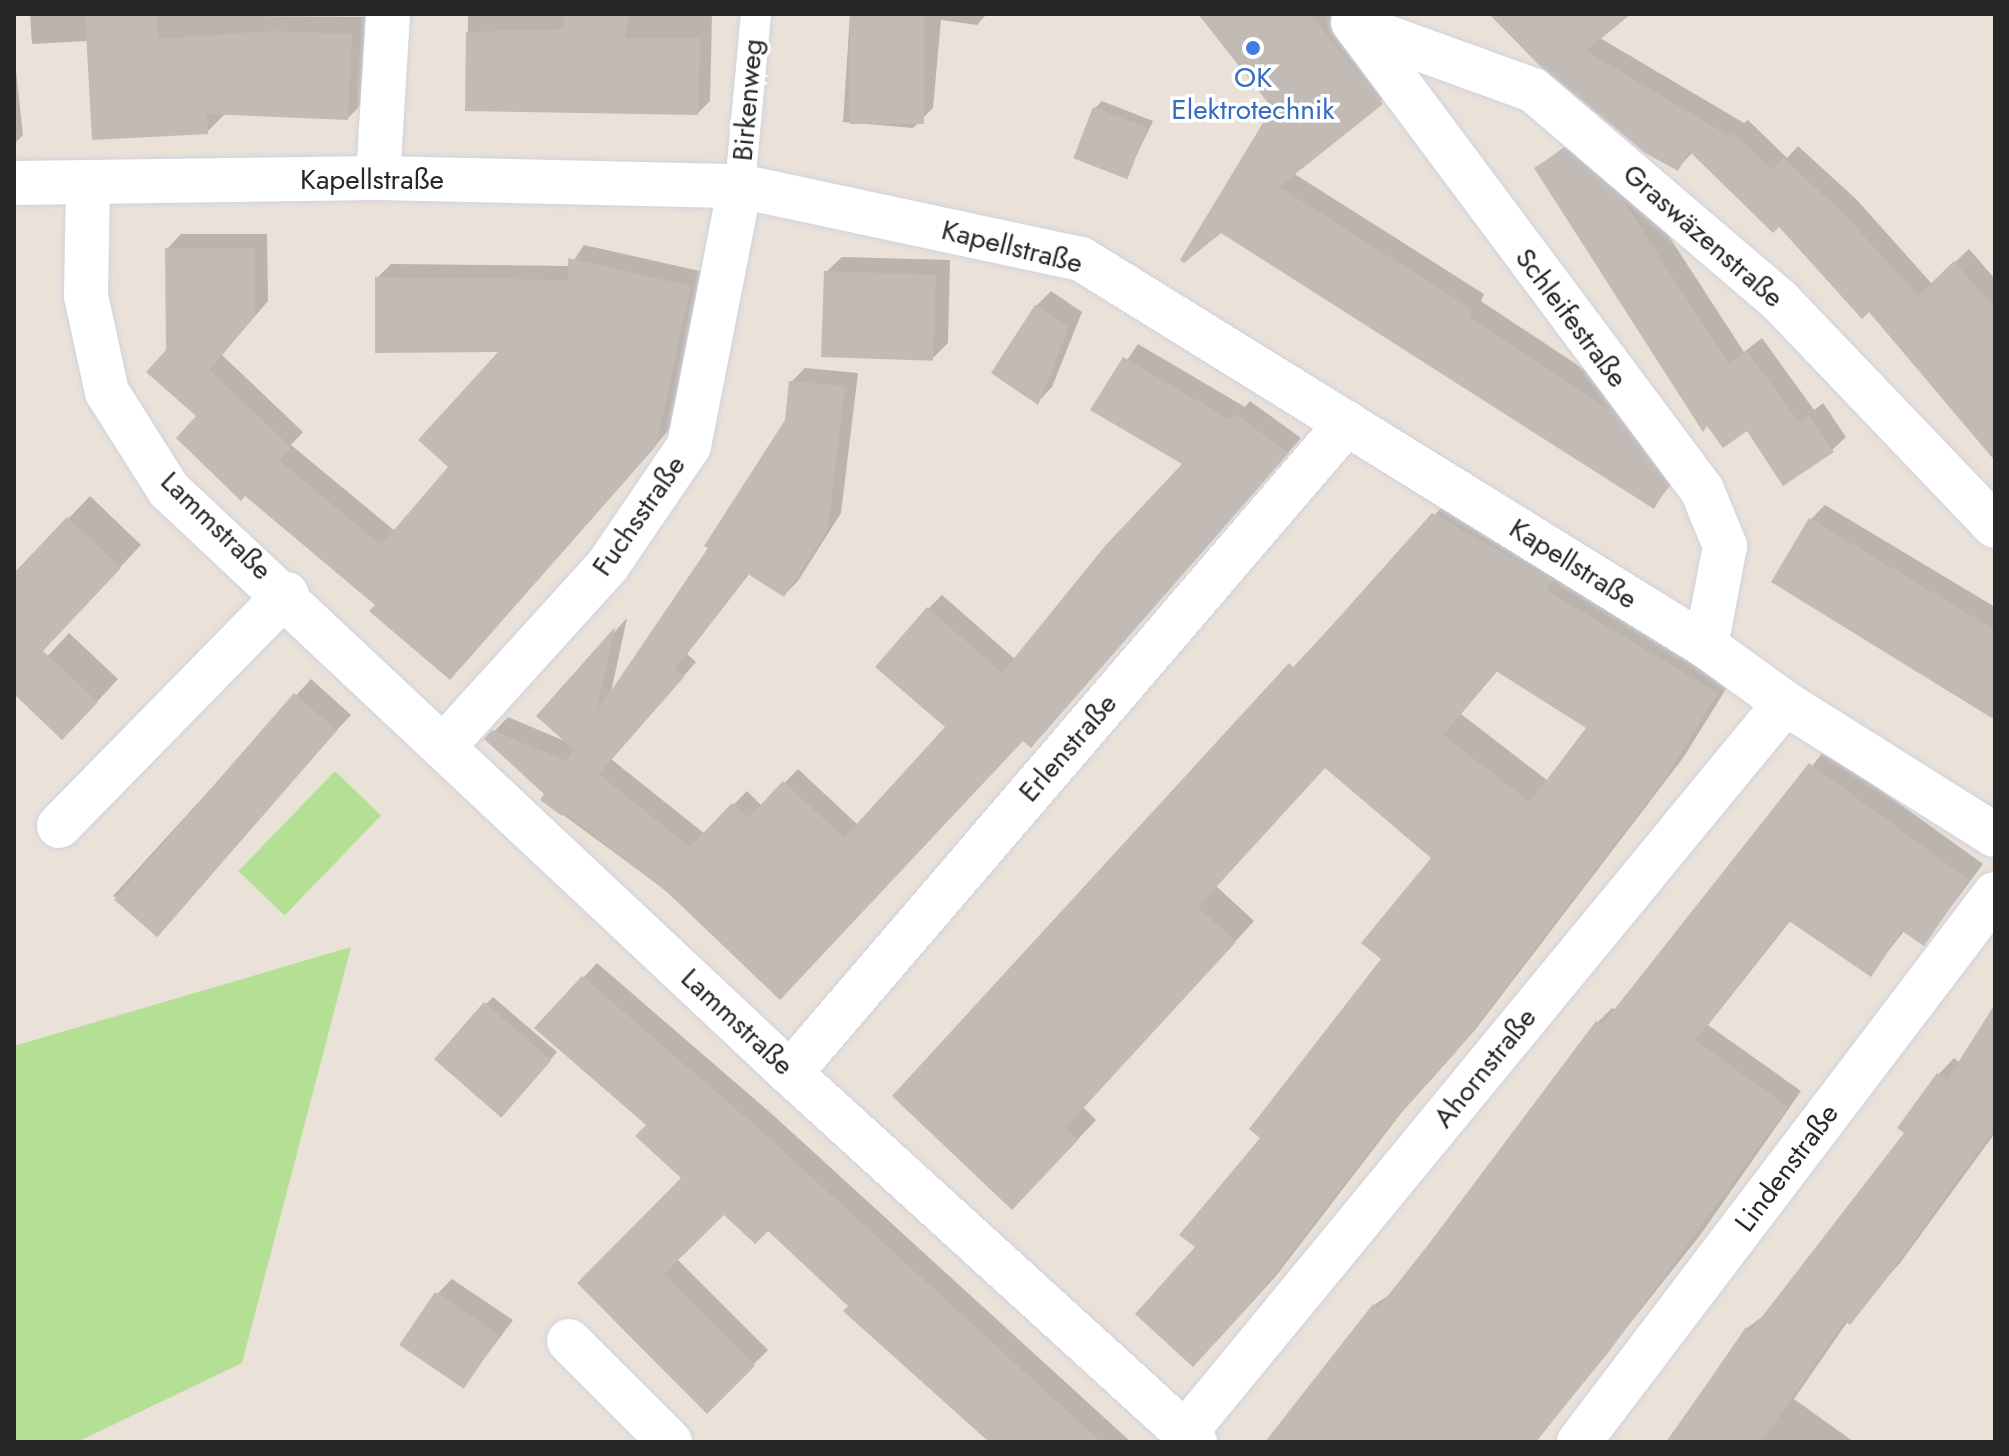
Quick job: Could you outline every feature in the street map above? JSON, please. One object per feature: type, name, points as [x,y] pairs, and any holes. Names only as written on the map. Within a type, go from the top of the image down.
[{"type":"street","points":[[378,178],[388,14]]},
{"type":"street","name":"Graswäzenstraße","points":[[1351,20],[1533,90],[1780,301],[1995,526]]},
{"type":"street","name":"Schleifestraße","points":[[1351,20],[1702,490],[1725,546],[1706,646]]},
{"type":"street","name":"Kapellstraße","points":[[14,183],[378,178],[740,186],[1081,259],[1706,646],[1785,703],[1995,835]]},
{"type":"street","name":"Lammstraße","points":[[88,182],[86,296],[107,392],[169,490],[286,594],[790,1073],[1190,1438]]},
{"type":"street","name":"Fuchsstraße","points":[[444,746],[608,565],[689,446],[740,186]]},
{"type":"street","name":"Erlenstraße","points":[[790,1073],[1347,423]]},
{"type":"street","name":"Lammstraße","points":[[59,826],[286,594]]},
{"type":"street","name":"Ahornstraße","points":[[1190,1438],[1785,703]]},
{"type":"street","name":"Lindenstraße","points":[[1579,1442],[1995,894]]},
{"type":"street","points":[[569,1341],[670,1442]]},
{"type":"lane","name":"Birkenweg","points":[[740,186],[756,14]]},
{"type":"green space","points":[[335,771],[381,815],[284,915],[238,871]]},
{"type":"green space","points":[[351,947],[242,1363],[77,1442],[14,1442],[14,1046]]},
{"type":"building","points":[[85,14],[157,14],[158,39],[272,31],[352,34],[348,120],[207,114],[208,134],[92,140]]},
{"type":"building","points":[[565,14],[629,14],[625,38],[700,38],[698,115],[465,111],[466,32],[563,29]]},
{"type":"building","points":[[850,14],[924,14],[924,124],[850,124]]},
{"type":"building","points":[[1198,14],[1310,14],[1383,104],[1279,187],[1472,309],[1468,316],[1613,412],[1668,486],[1654,509],[1221,233],[1184,263],[1180,260],[1272,108]]},
{"type":"building","points":[[1489,14],[1631,14],[1586,51],[1729,136],[1733,132],[1772,170],[1783,158],[1843,213],[1918,296],[1954,261],[1995,309],[1995,461],[1869,312],[1862,319],[1779,227],[1773,233],[1689,151],[1678,171],[1645,153],[1540,66]]},
{"type":"building","points":[[1093,107],[1147,128],[1127,179],[1073,158]]},
{"type":"building","points":[[1563,149],[1621,198],[1729,364],[1747,351],[1799,422],[1809,416],[1834,452],[1783,486],[1747,431],[1723,448],[1707,426],[1703,432],[1534,168]]},
{"type":"building","points":[[165,248],[254,248],[254,317],[209,370],[291,447],[279,460],[381,545],[448,467],[418,440],[498,352],[375,353],[375,277],[568,280],[568,258],[691,286],[656,446],[450,680],[369,611],[375,605],[245,496],[241,501],[176,438],[196,416],[146,372],[166,350]]},
{"type":"building","points":[[824,271],[936,275],[933,361],[821,357]]},
{"type":"building","points":[[1035,305],[1069,327],[1038,405],[991,373]]},
{"type":"building","points":[[1123,357],[1230,420],[1235,414],[1289,453],[1031,748],[1023,741],[780,1000],[667,892],[565,813],[562,816],[540,800],[544,794],[484,739],[492,730],[566,761],[573,749],[536,716],[615,627],[596,713],[708,548],[704,546],[785,420],[789,381],[845,386],[828,529],[784,597],[748,574],[675,669],[684,677],[599,774],[690,847],[732,803],[748,818],[783,781],[844,838],[945,727],[875,667],[927,607],[1002,673],[1105,546],[1182,464],[1090,410]]},
{"type":"building","points":[[1432,513],[1553,581],[1546,590],[1718,693],[1664,780],[1456,1052],[1386,1130],[1256,1298],[1193,1367],[1135,1314],[1195,1247],[1179,1235],[1260,1138],[1249,1129],[1381,959],[1361,943],[1431,858],[1325,768],[1198,907],[1236,942],[1065,1128],[1078,1140],[1012,1210],[892,1096],[1289,663],[1294,668]],"holes":[[[1496,671],[1586,728],[1530,802],[1443,735]]]},
{"type":"building","points":[[67,517],[121,568],[43,651],[98,702],[62,740],[14,694],[14,573]]},
{"type":"building","points":[[1809,518],[1995,630],[1995,720],[1771,582]]},
{"type":"building","points":[[294,693],[337,730],[157,937],[114,900]]},
{"type":"building","points":[[1809,763],[1969,880],[1924,946],[1902,931],[1871,977],[1789,921],[1695,1040],[1788,1107],[1608,1353],[1535,1442],[1265,1442],[1373,1304],[1378,1308],[1428,1245],[1596,1021],[1602,1025]]},
{"type":"building","points":[[582,976],[759,1129],[1101,1442],[989,1442],[843,1311],[848,1306],[768,1231],[755,1244],[724,1215],[664,1274],[755,1366],[707,1414],[577,1283],[681,1178],[635,1136],[646,1125],[534,1028]]},
{"type":"building","points":[[484,1002],[551,1060],[501,1118],[434,1059]]},
{"type":"building","points":[[1995,1004],[1995,1128],[1884,1282],[1850,1325],[1845,1321],[1761,1442],[1667,1442],[1746,1327],[1751,1331],[1904,1133],[1897,1128],[1937,1073],[1947,1080]]},
{"type":"building","points":[[435,1292],[500,1336],[464,1389],[399,1345]]},
{"type":"place","name":"OK Elektrotechnik","points":[[1253,48]]}]
